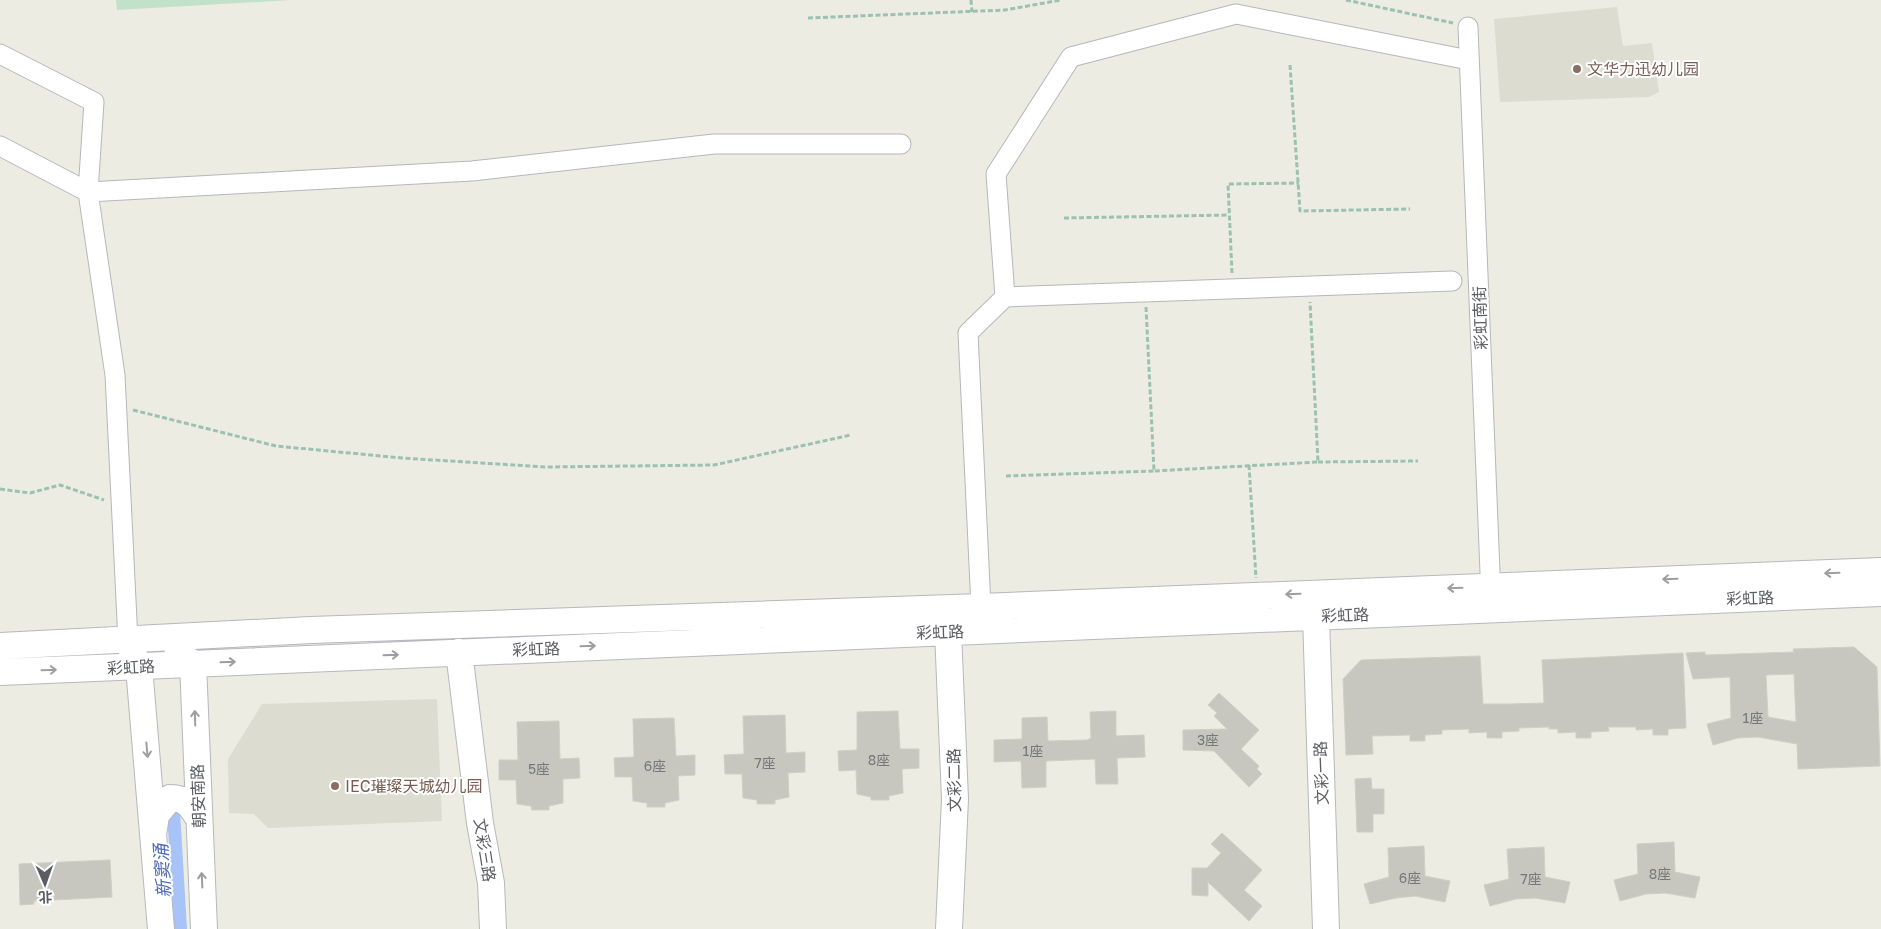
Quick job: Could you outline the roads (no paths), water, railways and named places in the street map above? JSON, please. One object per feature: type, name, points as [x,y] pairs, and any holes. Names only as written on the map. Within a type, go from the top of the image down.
[{"type":"street","points":[[1006,297],[996,174],[1071,57],[1236,14],[1469,60]]},
{"type":"street","name":"彩虹南街","points":[[1468,27],[1492,598]]},
{"type":"street","points":[[0,54],[94,102],[88,192],[115,375],[122,505],[137,640],[161,929]]},
{"type":"street","points":[[0,146],[88,192],[472,171],[714,144],[901,144]]},
{"type":"street","points":[[981,607],[968,333],[1006,297],[1452,281]]},
{"type":"street","name":"彩虹路","points":[[0,672],[1316,616],[1492,598],[1881,571]]},
{"type":"street","name":"彩虹路","points":[[0,646],[311,630],[1257,596],[1492,598],[1881,593]]},
{"type":"street","name":"文彩一路","points":[[1316,616],[1326,929]]},
{"type":"street","name":"文彩二路","points":[[948,631],[955,799],[949,929]]},
{"type":"street","points":[[137,640],[193,663]]},
{"type":"street","name":"文彩三路","points":[[459,652],[480,823],[491,883],[493,929]]},
{"type":"street","name":"朝安南路","points":[[193,663],[204,929]]},
{"type":"street","points":[[154,829],[156,815],[170,798],[182,798],[190,804],[199,819]]},
{"type":"water","points":[[180,811],[187,929],[174,929],[167,812]]},
{"type":"place","name":"文华力迅幼儿园","points":[[1577,69]]},
{"type":"place","name":"IEC璀璨天城幼儿园","points":[[335,786]]},
{"type":"water label","name":"新窦涌","points":[[163,871]]}]
